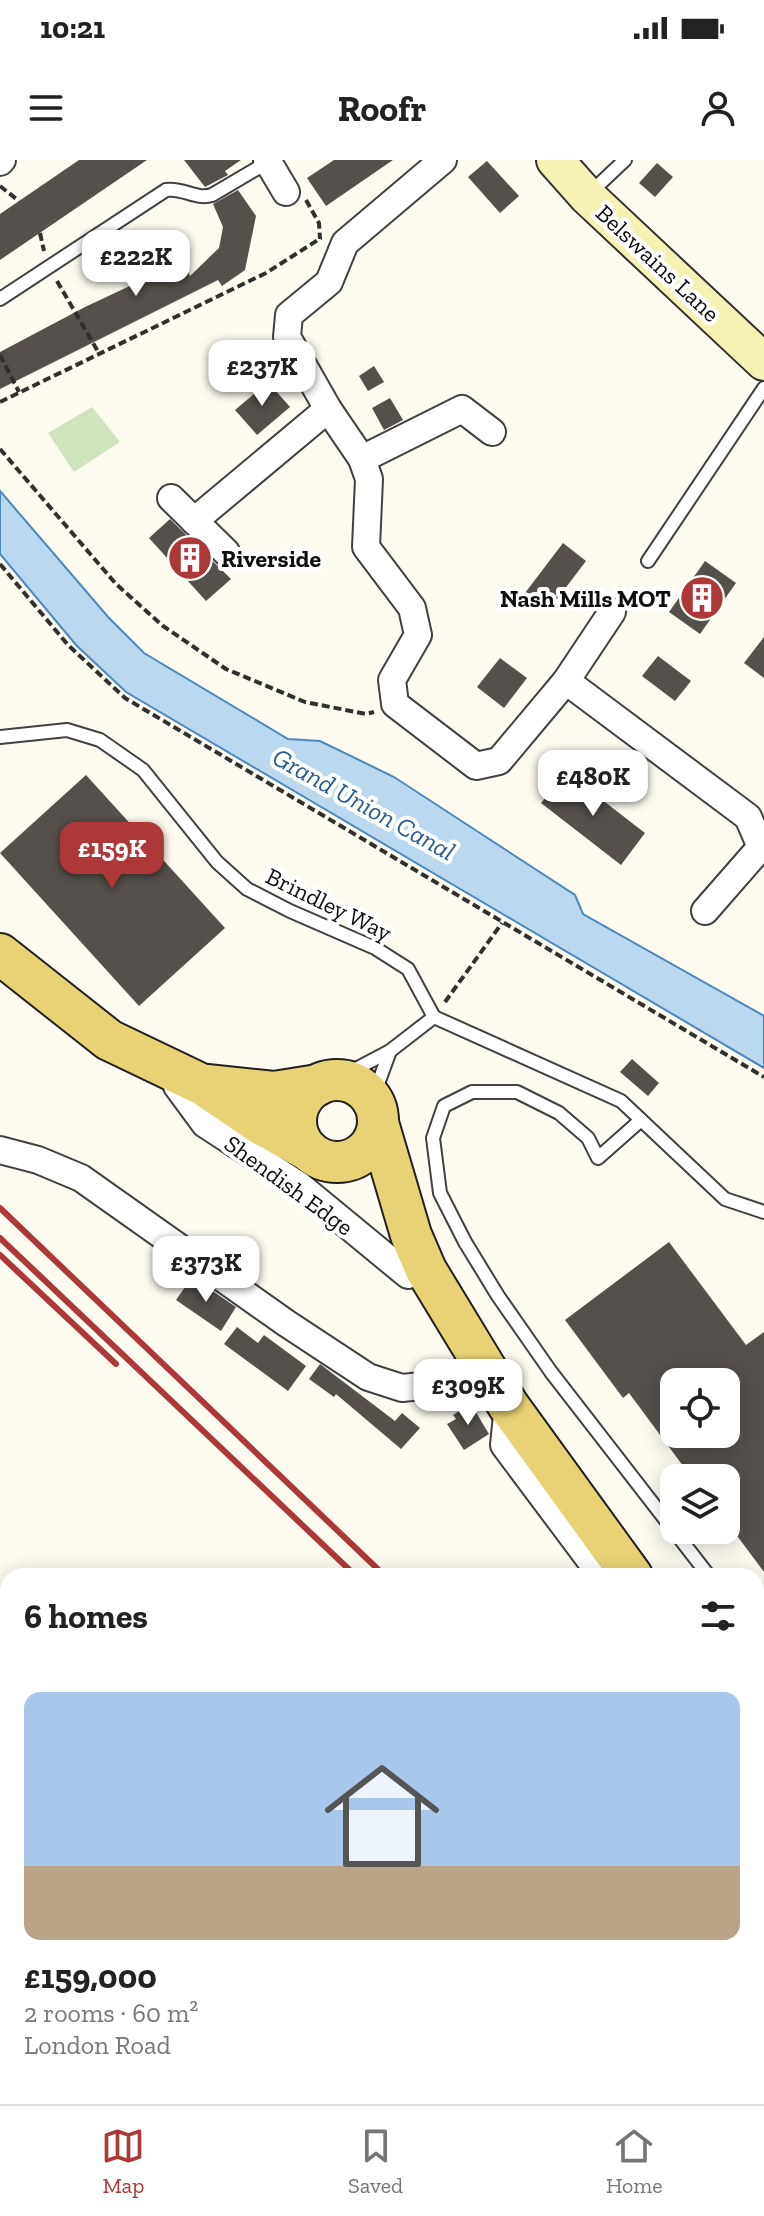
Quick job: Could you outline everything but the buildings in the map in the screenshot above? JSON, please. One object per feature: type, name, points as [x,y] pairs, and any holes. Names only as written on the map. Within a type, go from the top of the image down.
[{"type":"main road","points":[[0,954],[109,1040],[188,1077],[259,1123],[362,1179],[419,1252],[508,1405],[626,1568]]},
{"type":"main road","points":[[188,1077],[274,1092],[325,1083],[349,1082],[361,1088],[375,1112],[419,1252]]},
{"type":"main road","points":[[325,1083],[303,1099],[297,1112],[297,1132],[320,1157],[345,1161],[361,1155],[371,1145],[375,1112]]},
{"type":"street","points":[[443,160],[345,243],[329,282],[289,315],[287,337],[328,409],[362,459],[369,479],[366,547],[412,608],[418,635],[392,680],[395,704],[476,766],[499,761],[566,681],[612,612]]},
{"type":"street","name":"Belswains Lane","points":[[555,160],[587,196],[764,362]]},
{"type":"street","points":[[268,161],[286,192]]},
{"type":"street","points":[[194,521],[328,409]]},
{"type":"street","points":[[362,459],[462,409],[492,432]]},
{"type":"street","points":[[171,498],[226,552]]},
{"type":"street","points":[[566,681],[748,817],[762,848],[705,911]]},
{"type":"street","name":"Shendish Edge","points":[[188,1077],[177,1086],[205,1124],[300,1186],[408,1275],[419,1252]]},
{"type":"street","points":[[0,1150],[38,1160],[81,1178],[368,1377],[402,1388],[431,1385],[483,1364]]},
{"type":"street","points":[[508,1405],[504,1445],[596,1568]]},
{"type":"lane","points":[[587,196],[625,160]]},
{"type":"lane","points":[[0,299],[166,190],[175,189],[201,198],[212,195],[268,161]]},
{"type":"lane","points":[[648,561],[764,388]]},
{"type":"lane","name":"Brindley Way","points":[[0,737],[67,730],[100,740],[143,770],[217,862],[247,889],[375,948],[408,969],[434,1017]]},
{"type":"lane","points":[[325,1083],[390,1051],[434,1017],[621,1101],[725,1199],[764,1212]]},
{"type":"lane","points":[[375,1112],[390,1051]]},
{"type":"lane","points":[[641,1120],[598,1158],[588,1138],[559,1113],[517,1092],[472,1092],[444,1106],[433,1138],[440,1193],[498,1296],[551,1372],[703,1568]]},
{"type":"path","points":[[0,186],[19,201]]},
{"type":"path","points":[[0,402],[266,273],[320,239],[319,223],[312,208]]},
{"type":"path","points":[[40,233],[48,266],[100,355]]},
{"type":"path","points":[[0,355],[19,394]]},
{"type":"path","points":[[0,449],[116,584],[163,626],[226,669],[305,702],[366,714],[395,704]]},
{"type":"path","points":[[0,564],[68,645],[125,698],[764,1077]]},
{"type":"path","points":[[434,1017],[502,923]]},
{"type":"green space","points":[[92,407],[120,442],[74,472],[48,433]]},
{"type":"water","name":"Grand Union Canal","points":[[0,491],[109,618],[144,653],[288,739],[320,741],[394,777],[575,895],[583,914],[764,1016],[764,1068],[126,692],[76,645],[0,554]]},
{"type":"railway","points":[[0,1208],[377,1568]]},
{"type":"railway","points":[[0,1238],[348,1568]]},
{"type":"railway","points":[[0,1255],[116,1364]]},
{"type":"place","name":"Riverside","points":[[190,558]]},
{"type":"place","name":"Nash Mills MOT","points":[[702,598]]}]
